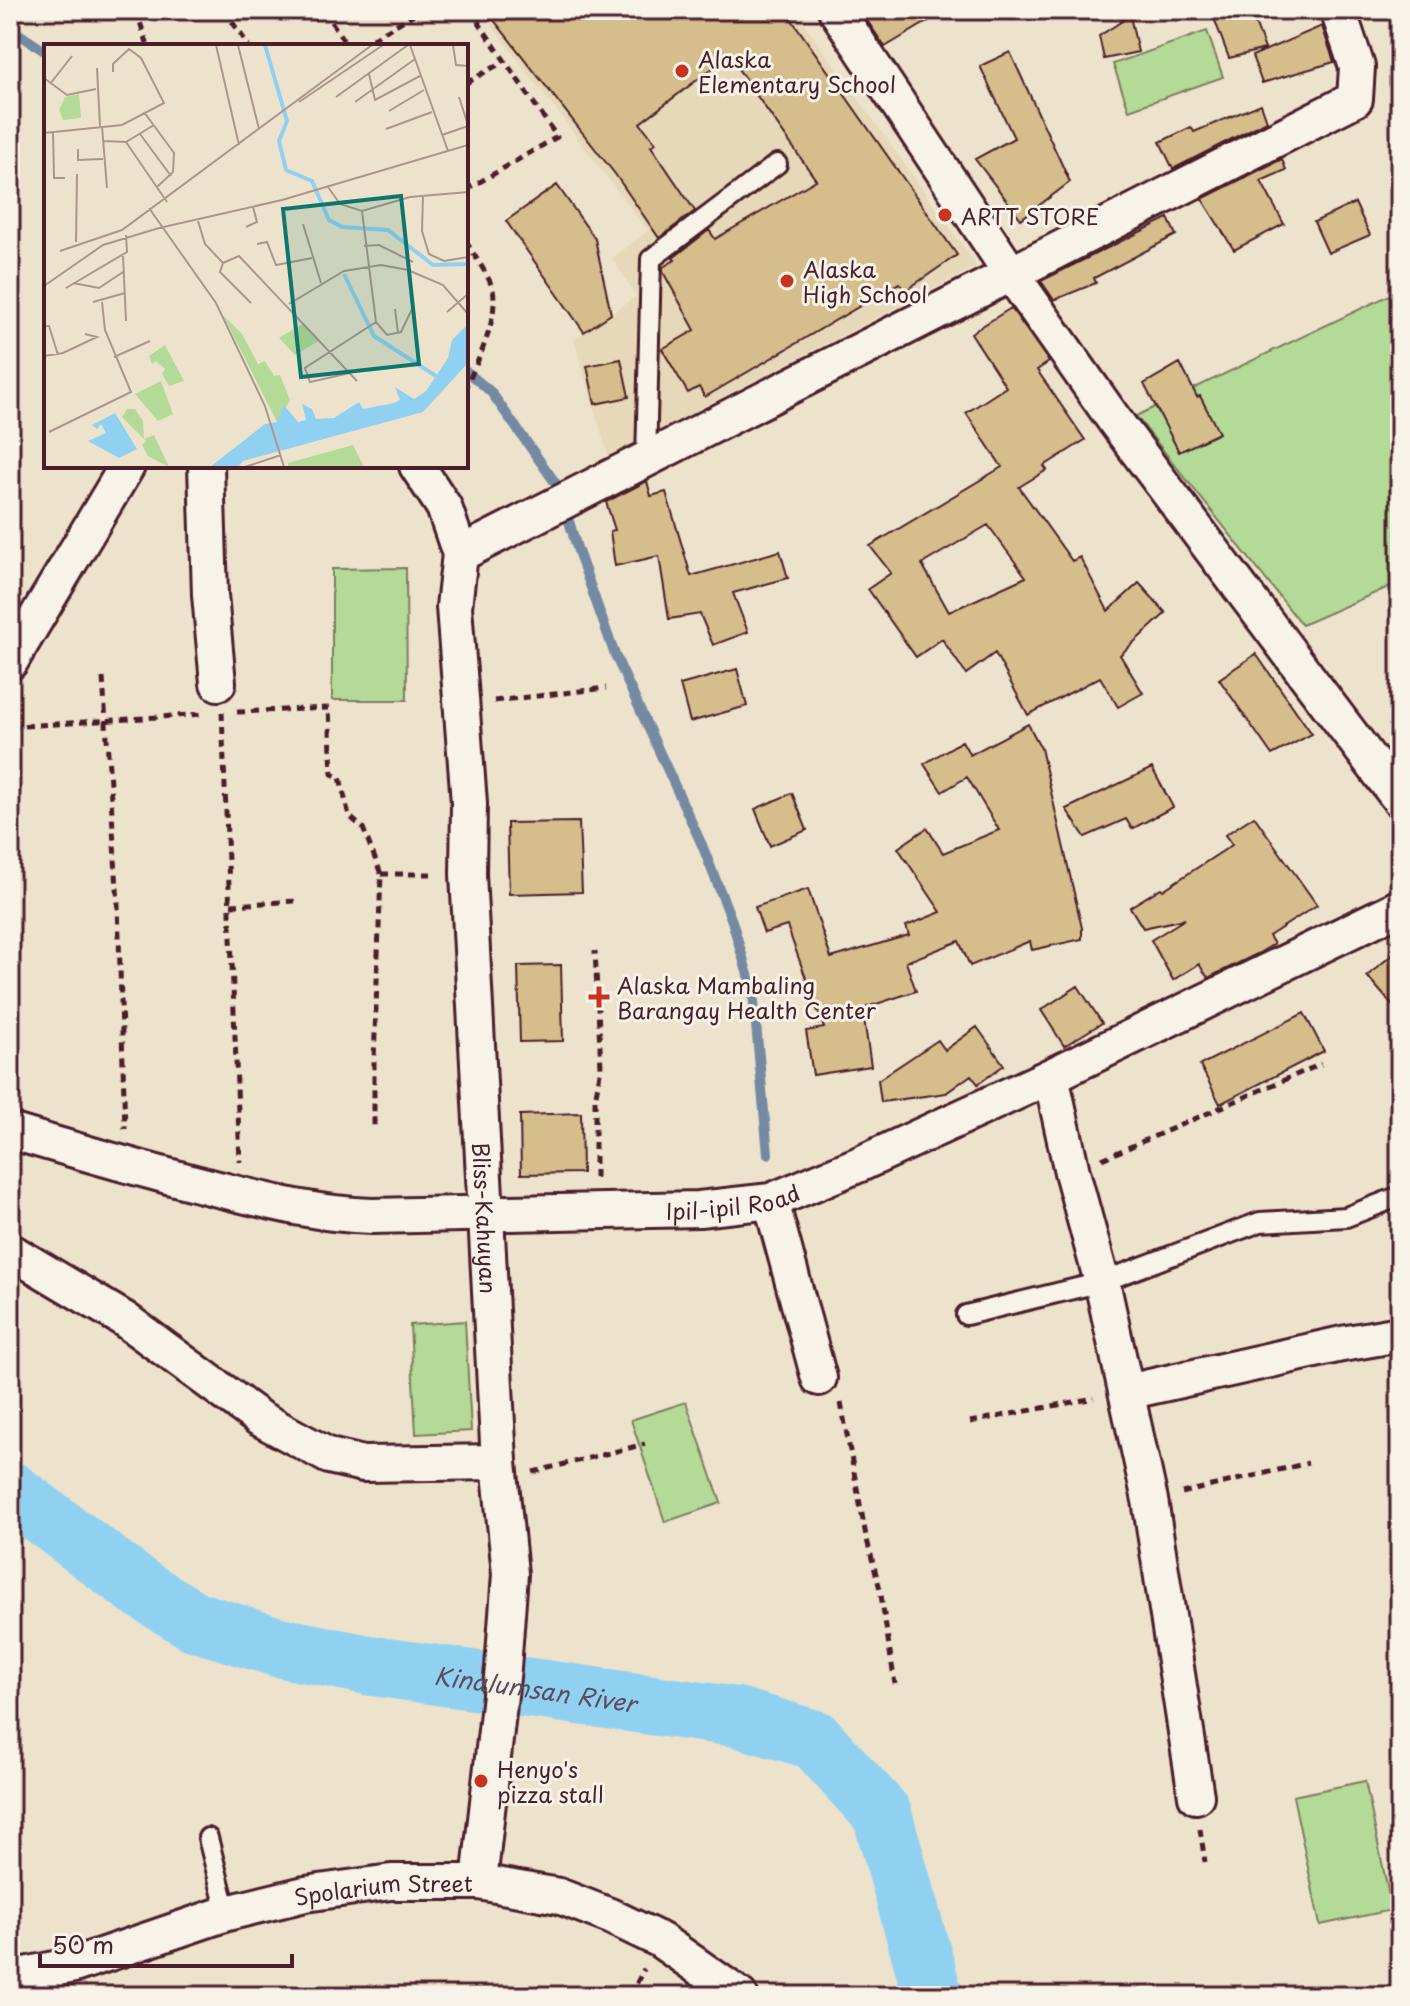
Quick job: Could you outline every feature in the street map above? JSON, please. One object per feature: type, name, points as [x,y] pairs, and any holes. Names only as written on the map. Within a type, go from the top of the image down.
[{"type":"street","points":[[836,10],[1012,275],[1115,421],[1400,800]]},
{"type":"street","points":[[418,468],[444,507],[460,554],[1355,99],[1357,67],[1338,10]]},
{"type":"street","points":[[10,662],[126,468]]},
{"type":"street","points":[[206,468],[210,595],[220,698]]},
{"type":"street","name":"Bliss-Kahuyan","points":[[460,554],[454,607],[469,803],[468,874],[500,1471],[510,1574],[503,1668],[479,1882]]},
{"type":"street","name":"Ipil-ipil Road","points":[[10,1131],[126,1166],[327,1215],[699,1209],[771,1201],[860,1164],[1051,1076],[1400,907]]},
{"type":"street","points":[[1051,1076],[1072,1172],[1102,1282],[1150,1500],[1196,1796]]},
{"type":"street","points":[[771,1201],[819,1378]]},
{"type":"street","points":[[10,1251],[124,1319],[259,1418],[329,1456],[363,1464],[500,1471]]},
{"type":"street","points":[[1127,1392],[1400,1334]]},
{"type":"street","name":"Spolarium Street","points":[[10,1978],[74,1965],[227,1913],[305,1894],[391,1882],[479,1882],[559,1896],[610,1916],[660,1940],[740,1996]]},
{"type":"lane","points":[[646,461],[651,259],[777,164]]},
{"type":"lane","points":[[966,1315],[1102,1282],[1260,1222],[1346,1217],[1400,1196]]},
{"type":"lane","points":[[208,1838],[227,1913]]},
{"type":"path","points":[[136,10],[147,44]]},
{"type":"path","points":[[224,10],[248,44]]},
{"type":"path","points":[[324,10],[346,44]]},
{"type":"path","points":[[363,44],[421,10]]},
{"type":"path","points":[[468,189],[557,137],[470,10]]},
{"type":"path","points":[[468,82],[503,62]]},
{"type":"path","points":[[468,245],[493,290],[491,323],[481,357],[468,382]]},
{"type":"path","points":[[103,678],[118,904],[126,1166]]},
{"type":"path","points":[[461,704],[606,688]]},
{"type":"path","points":[[220,698],[241,1195]]},
{"type":"path","points":[[10,727],[106,720],[220,698],[329,708],[332,774],[340,777],[349,816],[363,828],[381,874],[374,1130]]},
{"type":"path","points":[[381,874],[468,874]]},
{"type":"path","points":[[231,905],[297,901]]},
{"type":"path","points":[[594,1211],[595,1100],[601,1067],[595,951]]},
{"type":"path","points":[[1072,1172],[1321,1064]]},
{"type":"path","points":[[819,1378],[841,1402],[866,1536],[880,1589],[895,1684]]},
{"type":"path","points":[[970,1422],[1127,1392]]},
{"type":"path","points":[[500,1471],[645,1444]]},
{"type":"path","points":[[1150,1500],[1308,1463]]},
{"type":"shaded area","points":[[480,10],[795,10],[977,266],[608,456],[574,340],[636,296],[612,258],[648,231]]},
{"type":"green space","points":[[1207,31],[1223,77],[1129,110],[1113,64]]},
{"type":"green space","points":[[1400,290],[1400,582],[1302,625],[1136,416]]},
{"type":"green space","points":[[406,568],[407,700],[332,700],[332,569]]},
{"type":"green space","points":[[465,1321],[471,1431],[416,1434],[410,1325]]},
{"type":"green space","points":[[686,1402],[721,1503],[665,1522],[631,1420]]},
{"type":"green space","points":[[1365,1781],[1392,1910],[1320,1925],[1293,1796]]},
{"type":"building","points":[[486,10],[785,10],[957,255],[905,291],[899,283],[705,397],[699,387],[688,393],[662,349],[695,330],[663,267],[709,230],[715,239],[816,180],[729,56],[640,123],[656,143],[651,146],[695,211],[659,238],[615,174]]},
{"type":"building","points":[[860,10],[947,10],[885,47]]},
{"type":"building","points":[[1211,10],[1250,10],[1265,49],[1229,58]]},
{"type":"building","points":[[1130,16],[1138,52],[1104,59],[1099,36]]},
{"type":"building","points":[[1322,26],[1334,62],[1262,83],[1252,56]]},
{"type":"building","points":[[1010,52],[1070,182],[1021,219],[975,159],[1014,138],[980,66]]},
{"type":"building","points":[[1261,104],[1267,121],[1173,169],[1160,142],[1191,127],[1194,132]]},
{"type":"building","points":[[1282,159],[1286,170],[1261,181],[1284,224],[1234,250],[1202,199]]},
{"type":"building","points":[[557,185],[595,239],[611,314],[584,332],[506,221]]},
{"type":"building","points":[[1355,203],[1370,235],[1328,253],[1314,222]]},
{"type":"building","points":[[1168,218],[1176,235],[1094,278],[1096,283],[1054,300],[1041,281]]},
{"type":"building","points":[[1011,308],[1049,362],[1037,370],[1085,440],[1044,466],[1047,470],[1019,487],[1072,561],[1080,557],[1108,611],[1139,583],[1166,613],[1120,655],[1143,693],[1118,707],[1100,677],[1028,715],[995,653],[966,674],[942,639],[916,657],[868,589],[891,573],[870,546],[1002,467],[966,413],[1006,387],[971,333]],"holes":[[[988,525],[1026,577],[949,612],[922,564]]]},
{"type":"building","points":[[621,359],[629,397],[595,404],[587,366]]},
{"type":"building","points":[[1180,363],[1219,433],[1179,452],[1144,384]]},
{"type":"building","points":[[647,481],[651,496],[666,492],[691,576],[780,551],[788,578],[733,593],[748,632],[713,645],[700,614],[669,619],[659,556],[615,566],[610,531],[615,530],[606,502]]},
{"type":"building","points":[[1256,654],[1312,734],[1272,755],[1219,679]]},
{"type":"building","points":[[737,669],[747,706],[690,722],[680,685]]},
{"type":"building","points":[[1028,724],[1041,748],[1082,939],[1032,950],[1030,941],[970,966],[959,941],[906,962],[916,991],[867,1007],[871,1016],[864,1019],[871,1066],[813,1075],[806,1031],[824,1028],[787,926],[764,933],[755,907],[808,889],[831,958],[909,935],[906,926],[941,912],[898,848],[927,828],[943,853],[999,830],[967,777],[942,792],[924,764],[962,741],[970,755]]},
{"type":"building","points":[[1152,768],[1173,807],[1132,829],[1126,819],[1085,837],[1066,809]]},
{"type":"building","points":[[792,793],[807,830],[770,846],[755,809]]},
{"type":"building","points":[[1254,816],[1317,905],[1269,936],[1274,944],[1259,953],[1208,978],[1199,964],[1173,980],[1151,940],[1185,919],[1143,928],[1130,907],[1161,888],[1163,890],[1232,845],[1225,835]]},
{"type":"building","points":[[579,822],[582,892],[509,894],[507,823]]},
{"type":"building","points":[[1400,948],[1400,1014],[1367,976]]},
{"type":"building","points":[[561,965],[563,1041],[520,1042],[518,966]]},
{"type":"building","points":[[1078,986],[1102,1023],[1064,1046],[1041,1010]]},
{"type":"building","points":[[1304,1013],[1324,1051],[1220,1104],[1200,1065]]},
{"type":"building","points":[[977,1027],[1004,1065],[978,1084],[971,1075],[946,1093],[881,1102],[878,1080],[938,1040],[945,1050]]},
{"type":"building","points":[[581,1113],[582,1173],[521,1174],[520,1115]]},
{"type":"waterway","points":[[10,28],[44,51]]},
{"type":"waterway","points":[[468,373],[491,392],[559,488],[615,655],[702,845],[732,921],[753,992],[768,1154]]},
{"type":"waterway","name":"Kinalumsan River","points":[[10,1491],[140,1588],[194,1621],[278,1647],[373,1666],[737,1717],[815,1740],[882,1814],[933,1996]]},
{"type":"place","name":"Alaska Elementary School","points":[[682,71]]},
{"type":"place","name":"ARTT STORE","points":[[945,215]]},
{"type":"place","name":"Alaska High School","points":[[787,281]]},
{"type":"place","name":"Alaska Mambaling Barangay Health Center","points":[[599,997]]},
{"type":"place","name":"Henyo's pizza stall","points":[[481,1781]]}]
